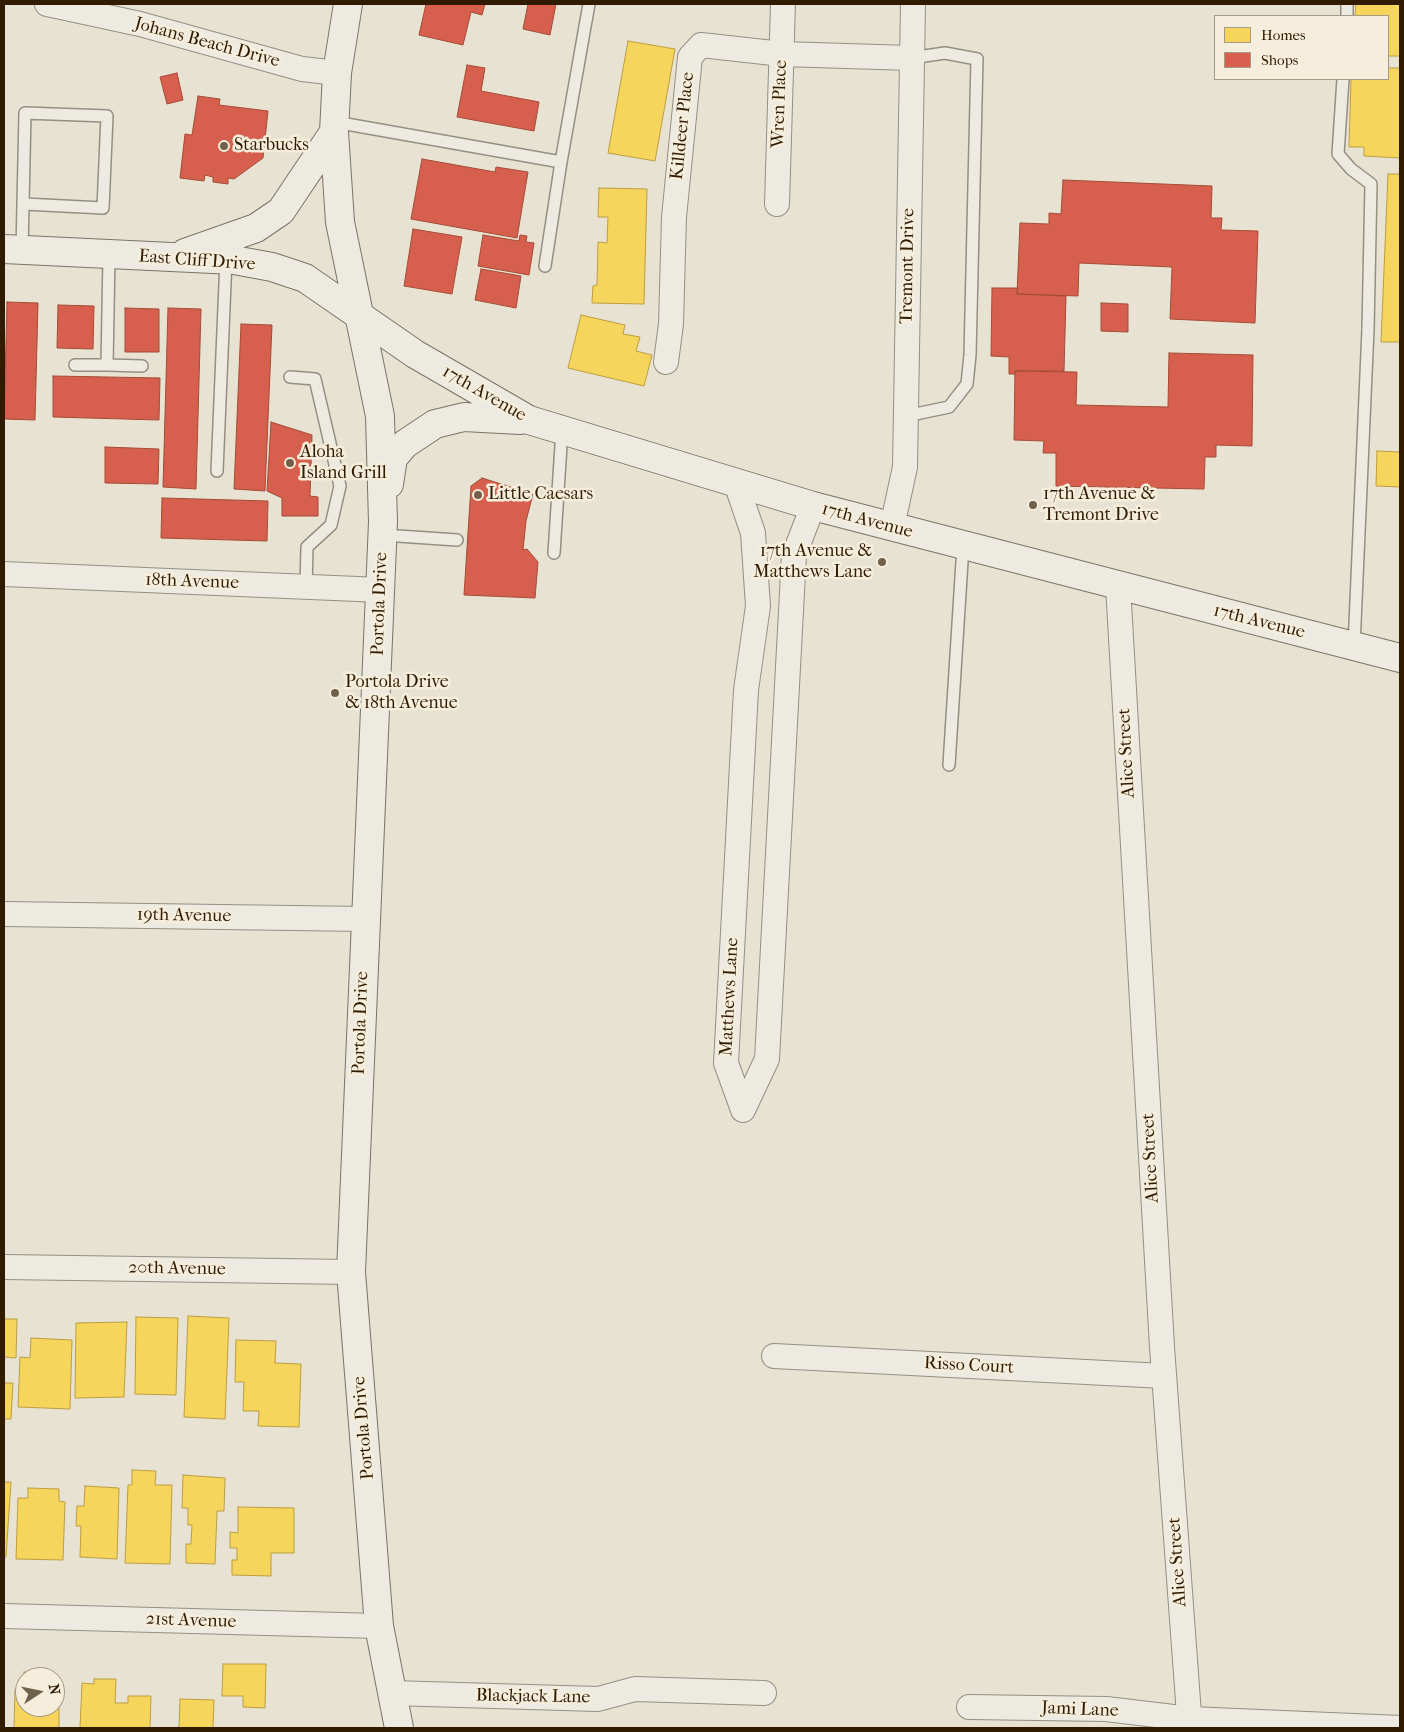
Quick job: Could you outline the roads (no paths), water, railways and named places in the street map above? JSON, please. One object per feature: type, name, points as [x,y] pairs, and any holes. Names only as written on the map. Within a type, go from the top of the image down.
[{"type":"main road","points":[[348,4],[337,73],[335,127],[340,222],[360,318]]},
{"type":"main road","points":[[171,258],[256,228],[281,211],[335,127]]},
{"type":"main road","name":"East Cliff Drive","points":[[13,249],[109,256],[226,260],[272,267],[304,278],[360,318]]},
{"type":"main road","name":"17th Avenue","points":[[360,318],[415,354],[529,420],[812,506],[1400,658]]},
{"type":"main road","name":"Portola Drive","points":[[360,318],[380,416],[383,529],[351,1272],[379,1626],[399,1728]]},
{"type":"main road","points":[[383,529],[393,458],[405,444],[435,424],[464,417],[529,420]]},
{"type":"street","name":"Johans Beach Drive","points":[[47,4],[140,24],[302,69],[337,73]]},
{"type":"street","name":"Wren Place","points":[[777,204],[783,4]]},
{"type":"street","name":"Tremont Drive","points":[[892,527],[904,475],[913,4]]},
{"type":"street","name":"Killdeer Place","points":[[666,362],[671,324],[674,217],[690,57],[701,45],[782,54],[911,58]]},
{"type":"street","name":"Matthews Lane","points":[[736,483],[753,533],[758,606],[746,690],[726,1064],[743,1110],[766,1058],[794,555],[812,506]]},
{"type":"street","name":"18th Avenue","points":[[4,574],[381,590]]},
{"type":"street","name":"Alice Street","points":[[1118,586],[1164,1376],[1190,1724]]},
{"type":"street","name":"19th Avenue","points":[[4,914],[365,918]]},
{"type":"street","name":"20th Avenue","points":[[4,1267],[351,1272]]},
{"type":"street","name":"Risso Court","points":[[774,1356],[1164,1376]]},
{"type":"street","name":"21st Avenue","points":[[4,1616],[379,1626]]},
{"type":"street","name":"Blackjack Lane","points":[[391,1693],[598,1699],[635,1689],[764,1693]]},
{"type":"street","name":"Jami Lane","points":[[969,1707],[1106,1710],[1190,1724],[1400,1728]]},
{"type":"lane","points":[[545,266],[589,4]]},
{"type":"lane","points":[[906,416],[949,406],[967,384],[970,355],[977,59],[945,54],[911,58]]},
{"type":"lane","points":[[1343,80],[1338,154],[1350,169],[1371,184],[1368,329],[1354,646]]},
{"type":"lane","points":[[13,249],[24,204],[26,113],[107,116],[103,208],[24,204]]},
{"type":"lane","points":[[335,127],[561,162]]},
{"type":"lane","points":[[107,364],[109,256]]},
{"type":"lane","points":[[217,471],[226,260]]},
{"type":"lane","points":[[75,364],[142,366]]},
{"type":"lane","points":[[290,377],[315,379],[340,486],[331,525],[308,547],[306,587]]},
{"type":"lane","points":[[554,553],[562,430]]},
{"type":"lane","points":[[383,529],[457,540]]},
{"type":"lane","points":[[949,765],[963,546]]},
{"type":"place","name":"Starbucks","points":[[224,146]]},
{"type":"place","name":"Aloha Island Grill","points":[[290,463]]},
{"type":"place","name":"Little Caesars","points":[[478,495]]},
{"type":"place","name":"17th Avenue & Tremont Drive","points":[[1033,505]]},
{"type":"place","name":"17th Avenue & Matthews Lane","points":[[882,562]]},
{"type":"place","name":"Portola Drive & 18th Avenue","points":[[335,693]]}]
